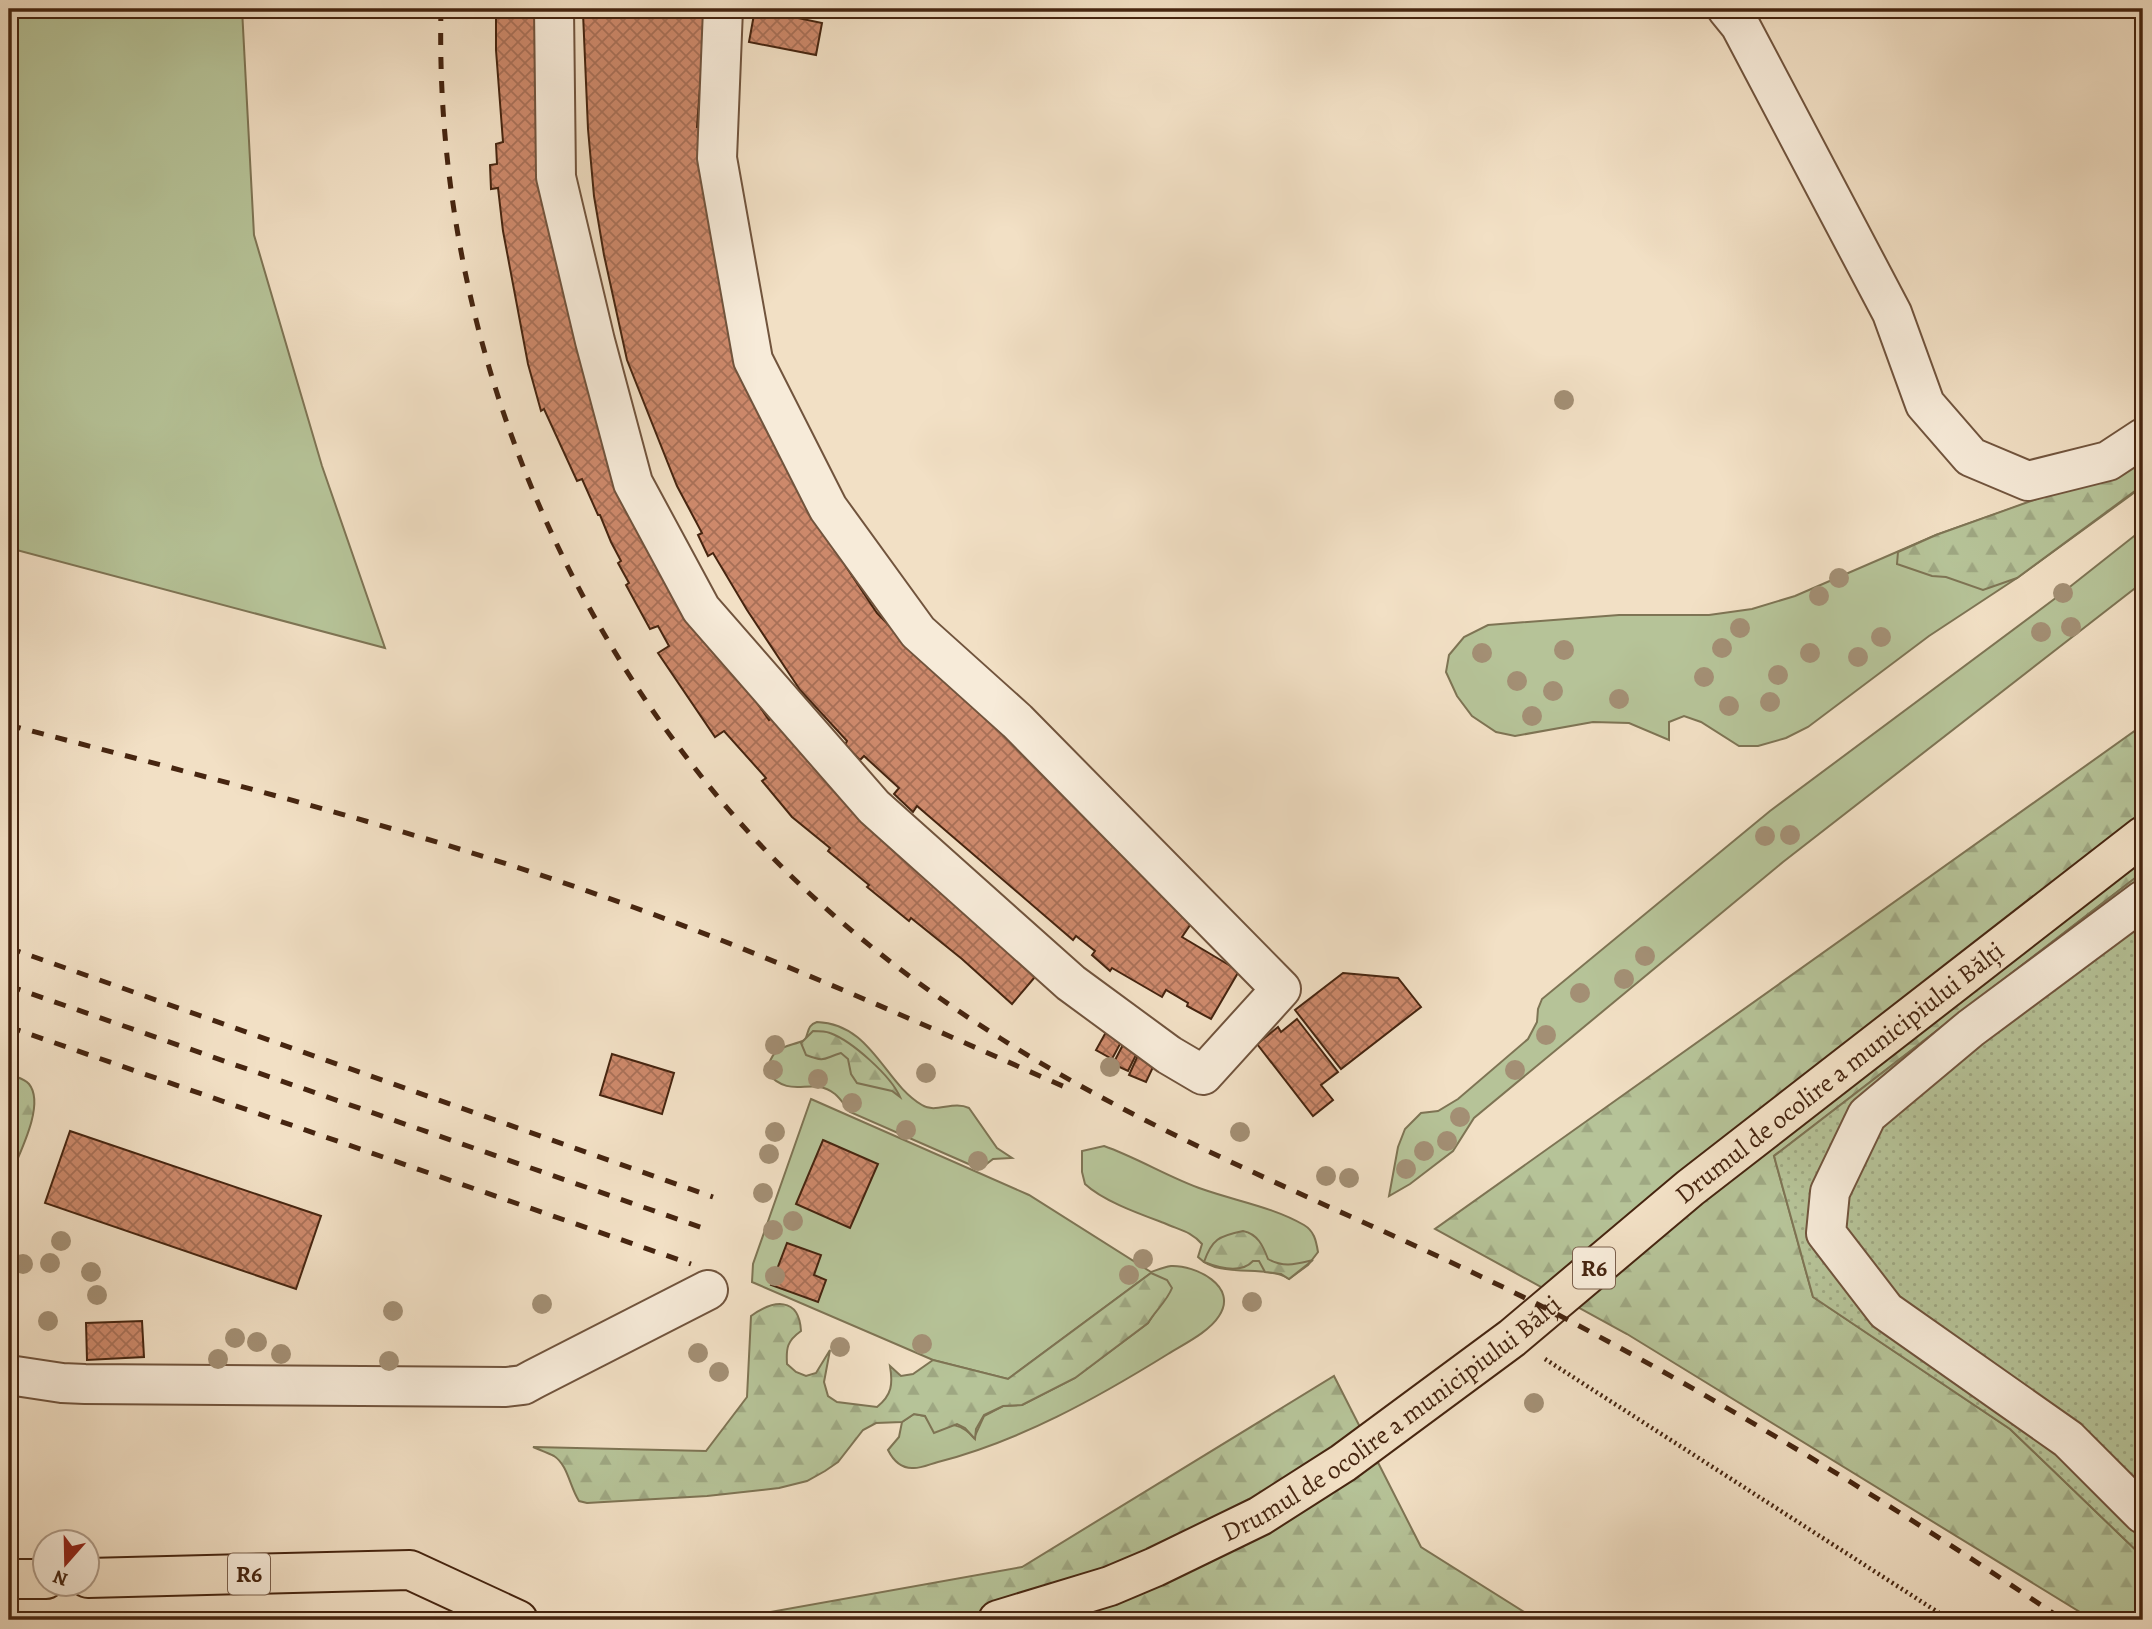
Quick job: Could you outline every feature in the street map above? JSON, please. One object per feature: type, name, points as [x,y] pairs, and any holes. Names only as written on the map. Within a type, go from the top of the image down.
[{"type":"highway","name":"Drumul de ocolire a municipiului Bălți","points":[[998,1620],[1110,1586],[1260,1516],[1343,1463],[1513,1338],[1690,1188],[2143,836]]},
{"type":"highway","name":"R6","points":[[102,1578],[410,1570],[518,1620]]},
{"type":"highway","points":[[9,1579],[32,1578]]},
{"type":"street","points":[[554,9],[555,177],[595,341],[633,482],[701,609],[874,807],[1071,983],[1169,1055],[1203,1075],[1281,989],[1017,721],[918,632],[828,508],[753,360],[717,158],[723,9]]},
{"type":"street","points":[[1727,9],[1740,25],[1892,313],[1925,404],[1971,457],[2028,481],[2108,461],[2143,438]]},
{"type":"street","points":[[2143,900],[1971,1028],[1867,1115],[1830,1192],[1826,1233],[1886,1311],[2068,1439],[2143,1514]]},
{"type":"street","points":[[9,1375],[85,1384],[523,1385],[708,1290]]},
{"type":"path","points":[[1513,1338],[1950,1620]]},
{"type":"green space","points":[[9,9],[242,9],[254,235],[322,466],[385,648],[9,548]]},
{"type":"green space","points":[[2143,459],[2143,485],[2131,495],[2017,578],[1929,636],[1808,727],[1786,738],[1758,746],[1739,746],[1701,722],[1684,716],[1669,722],[1669,740],[1629,723],[1593,722],[1515,736],[1496,732],[1472,716],[1457,696],[1446,672],[1449,655],[1464,637],[1488,625],[1619,615],[1709,615],[1752,609],[1795,596],[1936,535]]},
{"type":"green space","points":[[2143,465],[2143,485],[2017,578],[1983,590],[1897,564],[1898,552],[1936,535],[2126,467]]},
{"type":"green space","points":[[2143,529],[2143,582],[1783,862],[1474,1118],[1453,1151],[1410,1184],[1389,1196],[1398,1147],[1405,1129],[1421,1113],[1438,1111],[1458,1099],[1528,1039],[1537,1022],[1542,999],[1770,811],[2057,597]]},
{"type":"green space","points":[[2143,725],[2143,872],[1774,1156],[1813,1297],[2010,1429],[2143,1557],[2143,1620],[2093,1620],[1627,1334],[1435,1229]]},
{"type":"green space","points":[[2143,872],[2143,1557],[2010,1429],[1813,1297],[1774,1156]]},
{"type":"green space","points":[[817,1022],[836,1025],[864,1043],[897,1083],[922,1105],[933,1108],[957,1105],[969,1108],[997,1148],[1012,1158],[993,1159],[980,1169],[850,1112],[837,1096],[826,1089],[793,1087],[776,1081],[767,1073],[772,1057],[781,1049],[805,1040],[810,1027]]},
{"type":"green space","points":[[813,1031],[830,1033],[859,1051],[880,1070],[900,1097],[892,1091],[857,1083],[851,1074],[848,1059],[841,1053],[825,1059],[806,1055],[801,1043]]},
{"type":"green space","points":[[9,1074],[29,1084],[34,1104],[29,1131],[9,1179]]},
{"type":"green space","points":[[811,1099],[1029,1195],[1151,1272],[1171,1266],[1202,1273],[1212,1279],[1223,1295],[1224,1305],[1219,1316],[1189,1342],[1057,1417],[969,1453],[918,1468],[900,1465],[888,1450],[899,1437],[902,1422],[914,1414],[925,1416],[931,1425],[960,1427],[974,1438],[984,1416],[1003,1406],[1022,1405],[1075,1378],[1148,1323],[1161,1303],[1151,1273],[1008,1379],[933,1360],[752,1282],[753,1264]]},
{"type":"green space","points":[[1104,1146],[1190,1184],[1292,1219],[1310,1230],[1318,1252],[1308,1265],[1289,1279],[1279,1274],[1231,1270],[1208,1264],[1198,1257],[1202,1244],[1194,1236],[1112,1201],[1085,1184],[1082,1151]]},
{"type":"green space","points":[[1243,1231],[1256,1238],[1268,1259],[1274,1262],[1290,1264],[1313,1260],[1289,1279],[1281,1274],[1265,1272],[1259,1261],[1236,1269],[1204,1262],[1214,1243]]},
{"type":"green space","points":[[1151,1273],[1167,1280],[1172,1288],[1148,1323],[1075,1378],[1022,1405],[1003,1406],[984,1415],[976,1429],[975,1439],[957,1424],[934,1433],[925,1416],[914,1414],[902,1422],[876,1423],[863,1430],[838,1462],[807,1481],[779,1488],[707,1496],[587,1503],[579,1501],[559,1460],[533,1447],[706,1451],[747,1397],[751,1316],[776,1304],[790,1307],[799,1320],[801,1331],[788,1345],[787,1364],[806,1376],[816,1373],[830,1350],[824,1382],[828,1396],[837,1402],[877,1407],[890,1389],[890,1366],[901,1376],[913,1374],[933,1360],[1008,1379]]},
{"type":"green space","points":[[1334,1376],[1421,1547],[1537,1620],[725,1620],[1022,1567]]},
{"type":"building","points":[[496,9],[538,9],[583,354],[728,661],[769,720],[775,716],[1040,971],[1012,1004],[962,959],[867,887],[869,885],[828,851],[830,848],[792,817],[762,781],[766,778],[724,731],[715,737],[658,653],[669,646],[658,626],[650,629],[626,585],[629,583],[618,563],[621,561],[600,515],[582,479],[577,481],[544,409],[541,411],[528,364],[503,231],[498,188],[491,189],[490,165],[497,164],[496,144],[503,142],[496,50]]},
{"type":"building","points":[[575,9],[706,9],[697,127],[712,126],[734,261],[851,561],[845,565],[877,613],[909,646],[1197,915],[1182,937],[1239,971],[1211,1019],[1166,990],[1162,997],[1112,968],[1110,971],[1092,955],[1095,951],[1076,936],[1073,940],[917,806],[913,812],[894,794],[899,788],[864,756],[860,760],[845,745],[847,741],[800,690],[713,553],[708,556],[698,535],[702,533],[677,486],[627,360],[594,196],[583,13],[575,13]]},
{"type":"building","points":[[755,9],[822,23],[816,55],[749,42]]},
{"type":"building","points":[[1343,973],[1398,978],[1421,1007],[1341,1069],[1295,1010]]},
{"type":"building","points":[[1297,1019],[1338,1072],[1321,1085],[1333,1100],[1313,1116],[1257,1044],[1278,1027],[1281,1032]]},
{"type":"building","points":[[1111,1023],[1127,1031],[1112,1059],[1096,1050]]},
{"type":"building","points":[[1129,1033],[1143,1041],[1128,1071],[1113,1064]]},
{"type":"building","points":[[1144,1042],[1161,1050],[1146,1082],[1129,1075]]},
{"type":"building","points":[[612,1054],[674,1073],[662,1114],[600,1095]]},
{"type":"building","points":[[70,1131],[321,1216],[296,1289],[45,1203]]},
{"type":"building","points":[[823,1140],[878,1164],[850,1228],[796,1204]]},
{"type":"building","points":[[787,1243],[821,1255],[814,1275],[826,1280],[818,1302],[771,1285]]},
{"type":"building","points":[[142,1321],[144,1357],[87,1360],[86,1323]]},
{"type":"railway","points":[[441,9],[444,118],[456,226],[479,332],[512,436],[553,536],[603,633],[662,724],[729,810],[790,875],[856,934],[926,988],[1000,1038],[1066,1077],[1201,1148],[1480,1276],[1615,1345],[1810,1457],[2063,1620]]},
{"type":"railway","points":[[9,725],[379,825],[599,895],[776,962],[1067,1088]]},
{"type":"railway","points":[[9,948],[713,1197]]},
{"type":"railway","points":[[9,986],[703,1228]]},
{"type":"railway","points":[[9,1027],[691,1264]]}]
